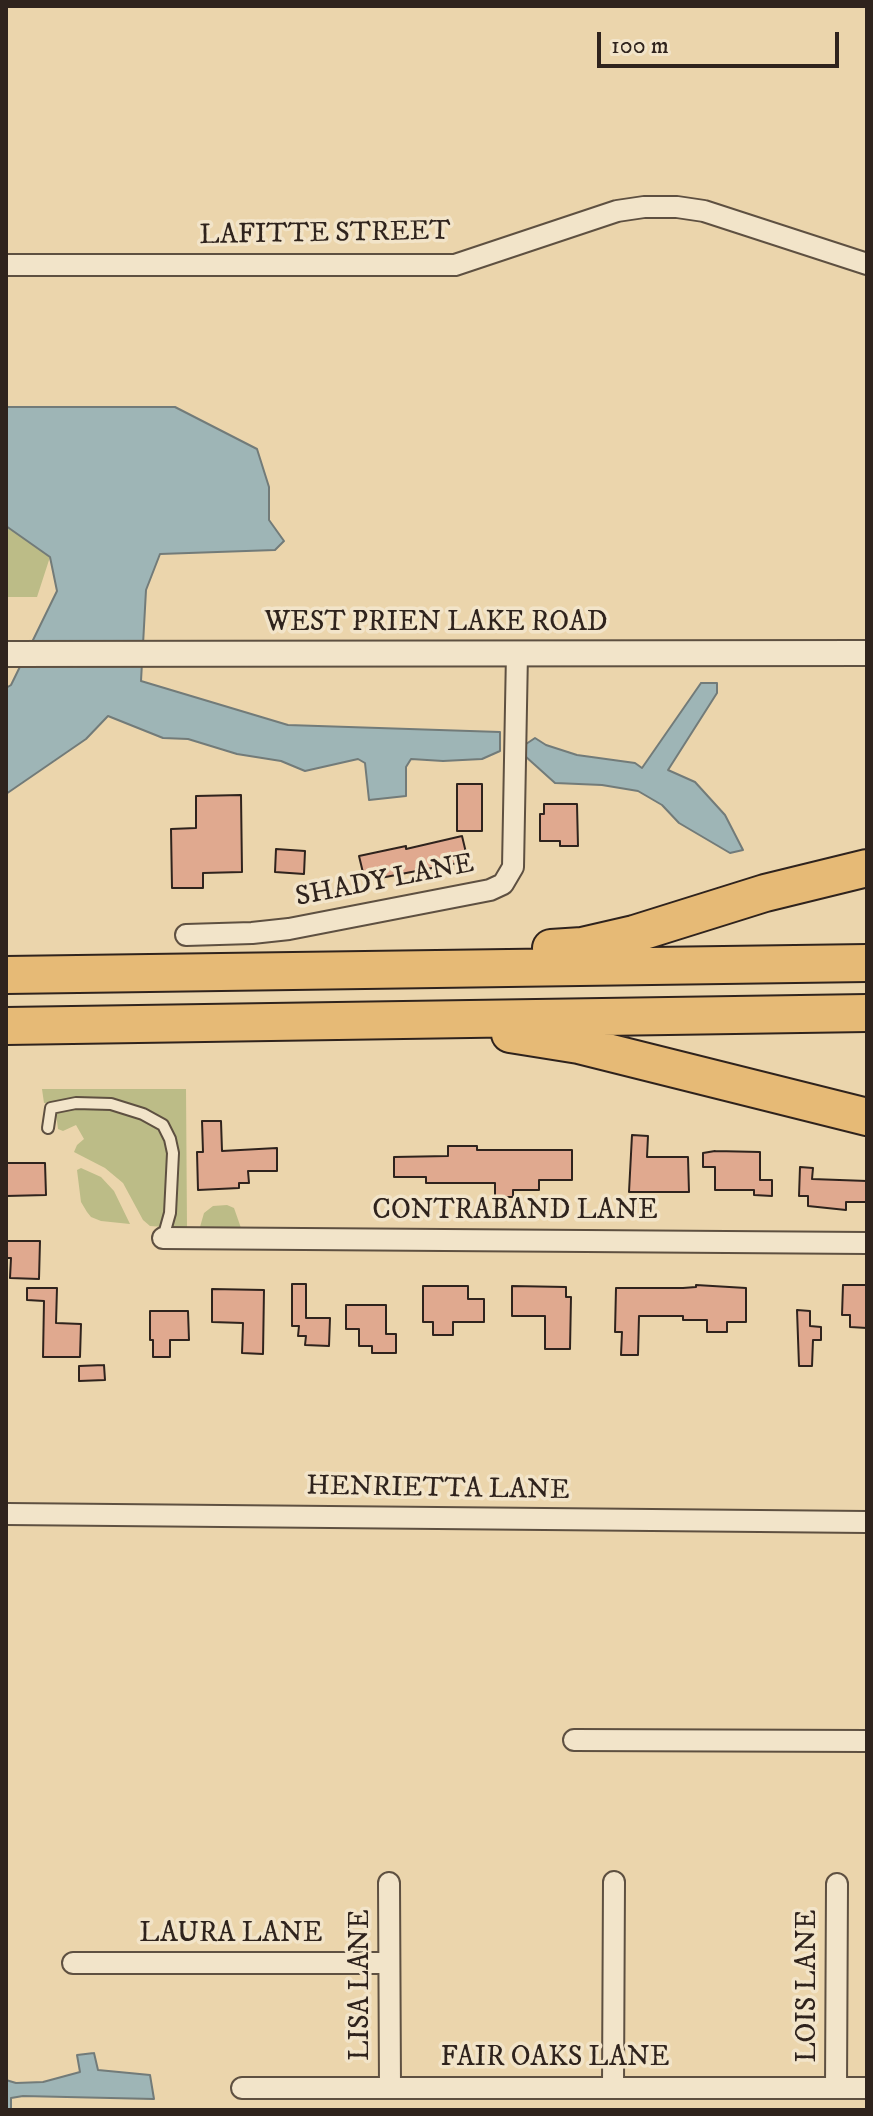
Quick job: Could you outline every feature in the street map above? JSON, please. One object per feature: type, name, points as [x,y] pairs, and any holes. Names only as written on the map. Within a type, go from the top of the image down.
[{"type":"highway","points":[[325,972],[582,946],[634,934],[814,879],[867,868]]},
{"type":"highway","points":[[6,975],[867,963]]},
{"type":"highway","points":[[6,1026],[867,1013]]},
{"type":"highway","points":[[385,1019],[579,1045],[867,1117]]},
{"type":"street","name":"LAFITTE STREET","points":[[6,265],[455,265],[617,211],[644,207],[704,211],[867,264]]},
{"type":"street","name":"SHADY LANE","points":[[186,935],[289,929],[490,890],[503,884],[513,867],[517,653]]},
{"type":"street","name":"WEST PRIEN LAKE ROAD","points":[[6,654],[867,653]]},
{"type":"street","name":"CONTRABAND LANE","points":[[163,1238],[867,1243]]},
{"type":"street","name":"HENRIETTA LANE","points":[[7,1514],[867,1522]]},
{"type":"street","points":[[574,1740],[867,1741]]},
{"type":"street","points":[[613,2086],[614,1882]]},
{"type":"street","name":"LISA LANE","points":[[389,1883],[390,2087]]},
{"type":"street","name":"LOIS LANE","points":[[836,2088],[837,1884]]},
{"type":"street","name":"LAURA LANE","points":[[73,1963],[389,1963]]},
{"type":"street","name":"FAIR OAKS LANE","points":[[242,2088],[867,2088]]},
{"type":"lane","points":[[48,1128],[51,1108],[76,1103],[111,1104],[143,1114],[163,1125],[173,1153],[170,1213],[163,1238]]},
{"type":"green space","points":[[6,526],[50,557],[37,597],[6,597]]},
{"type":"green space","points":[[42,1089],[186,1089],[187,1228],[172,1227],[176,1148],[171,1129],[155,1114],[102,1099],[44,1103]]},
{"type":"green space","points":[[94,1105],[128,1111],[160,1126],[169,1141],[164,1227],[150,1226],[143,1220],[123,1183],[105,1168],[74,1152],[84,1139],[76,1125],[63,1131],[58,1129],[56,1114],[62,1110]]},
{"type":"green space","points":[[81,1168],[101,1177],[114,1191],[130,1224],[91,1217],[81,1202],[77,1170]]},
{"type":"green space","points":[[213,1206],[234,1208],[241,1228],[200,1227],[204,1213]]},
{"type":"water","points":[[6,407],[175,407],[257,449],[269,487],[269,520],[284,541],[275,550],[160,554],[146,590],[141,681],[288,725],[500,732],[500,751],[482,759],[411,759],[406,767],[406,796],[369,800],[365,763],[358,759],[305,771],[281,761],[237,754],[188,739],[163,738],[108,716],[86,739],[6,794],[6,688],[11,685],[57,591],[50,557],[6,526]]},
{"type":"water","points":[[701,683],[717,683],[717,693],[668,770],[695,782],[725,815],[743,850],[730,853],[679,823],[662,805],[638,791],[602,785],[555,783],[525,756],[526,744],[535,738],[577,755],[635,763],[642,768]]},
{"type":"water","points":[[94,2053],[98,2070],[150,2075],[154,2099],[23,2096],[11,2098],[11,2110],[6,2110],[6,2080],[16,2083],[43,2082],[80,2072],[77,2055]]},
{"type":"building","points":[[457,784],[482,784],[482,831],[457,831]]},
{"type":"building","points":[[241,795],[242,872],[203,873],[203,888],[172,888],[171,829],[196,828],[196,796]]},
{"type":"building","points":[[544,804],[577,804],[578,846],[560,846],[560,841],[540,841],[540,814],[544,814]]},
{"type":"building","points":[[462,836],[468,861],[365,881],[359,856]]},
{"type":"building","points":[[276,849],[305,851],[304,874],[275,872]]},
{"type":"building","points":[[202,1121],[221,1121],[222,1151],[277,1148],[277,1171],[248,1171],[249,1183],[239,1183],[239,1188],[198,1190],[197,1152],[203,1152]]},
{"type":"building","points":[[632,1135],[648,1136],[647,1157],[688,1157],[689,1192],[629,1192]]},
{"type":"building","points":[[448,1146],[477,1146],[477,1150],[572,1150],[572,1180],[539,1180],[539,1190],[513,1190],[513,1197],[495,1197],[495,1183],[426,1183],[426,1177],[394,1177],[394,1157],[448,1156]]},
{"type":"building","points":[[760,1152],[760,1180],[772,1180],[772,1196],[754,1195],[754,1190],[715,1190],[715,1167],[703,1167],[703,1153]]},
{"type":"building","points":[[6,1163],[45,1163],[46,1195],[6,1196]]},
{"type":"building","points":[[800,1167],[813,1168],[812,1179],[867,1181],[867,1202],[846,1202],[846,1210],[808,1206],[808,1196],[799,1196]]},
{"type":"building","points":[[6,1241],[40,1241],[39,1279],[10,1278],[11,1258],[6,1258]]},
{"type":"building","points":[[292,1284],[306,1284],[306,1318],[330,1318],[329,1346],[305,1345],[306,1336],[298,1336],[299,1326],[292,1326]]},
{"type":"building","points":[[696,1285],[746,1288],[746,1322],[727,1322],[727,1332],[707,1332],[707,1320],[683,1320],[683,1316],[639,1316],[638,1355],[621,1355],[622,1332],[615,1332],[616,1288],[683,1288]]},
{"type":"building","points":[[843,1285],[867,1285],[867,1328],[850,1327],[850,1315],[842,1315]]},
{"type":"building","points":[[423,1286],[468,1286],[468,1299],[484,1299],[484,1322],[453,1322],[453,1335],[433,1335],[433,1322],[423,1322]]},
{"type":"building","points":[[512,1286],[566,1287],[566,1297],[571,1297],[570,1349],[545,1349],[545,1316],[512,1316]]},
{"type":"building","points":[[27,1288],[57,1288],[56,1323],[81,1324],[80,1357],[43,1357],[44,1301],[27,1300]]},
{"type":"building","points":[[212,1289],[264,1290],[263,1354],[242,1353],[243,1323],[212,1322]]},
{"type":"building","points":[[346,1305],[386,1305],[386,1334],[396,1334],[396,1353],[372,1353],[372,1346],[359,1346],[359,1329],[346,1329]]},
{"type":"building","points":[[797,1310],[810,1311],[810,1326],[821,1327],[821,1340],[813,1340],[812,1366],[799,1366]]},
{"type":"building","points":[[150,1311],[188,1311],[189,1340],[170,1340],[170,1357],[153,1357]]},
{"type":"building","points":[[104,1365],[105,1380],[79,1381],[79,1366]]}]
